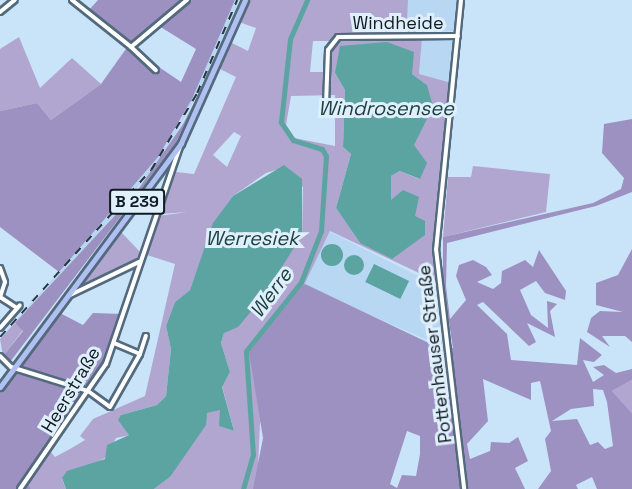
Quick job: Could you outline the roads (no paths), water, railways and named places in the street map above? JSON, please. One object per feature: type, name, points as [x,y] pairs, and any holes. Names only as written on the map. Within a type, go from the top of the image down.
[{"type":"main road","name":"B 239","points":[[0,387],[181,143],[245,0]]},
{"type":"street","points":[[0,12],[15,0]]},
{"type":"street","points":[[72,0],[156,70]]},
{"type":"street","points":[[131,47],[187,0]]},
{"type":"street","name":"Pottenhauser Straße","points":[[461,0],[436,249],[464,489]]},
{"type":"street","name":"Windheide","points":[[326,105],[328,50],[338,37],[458,36]]},
{"type":"street","name":"Heerstraße","points":[[20,489],[88,391],[114,343],[139,262],[181,143]]},
{"type":"street","points":[[68,296],[139,262]]},
{"type":"street","points":[[0,268],[5,282],[0,297],[18,306],[0,328]]},
{"type":"street","points":[[0,356],[14,368],[88,391],[110,407],[140,354],[146,336]]},
{"type":"street","points":[[114,343],[140,354]]},
{"type":"water","name":"Windrosensee","points":[[387,42],[414,52],[412,74],[427,85],[433,107],[414,145],[427,163],[420,179],[400,171],[391,176],[391,200],[403,190],[419,197],[415,216],[425,221],[425,235],[392,259],[360,243],[336,208],[351,154],[343,147],[345,90],[335,73],[340,46]]},
{"type":"water","name":"Werresiek","points":[[284,165],[302,179],[302,235],[263,297],[238,327],[224,333],[221,343],[230,372],[222,387],[234,431],[219,426],[220,410],[207,413],[206,425],[170,477],[154,489],[66,489],[62,478],[67,471],[105,459],[107,445],[129,435],[118,420],[121,415],[157,405],[166,396],[171,349],[166,326],[175,302],[190,290],[213,223],[233,196]]},
{"type":"water","points":[[332,244],[340,247],[343,255],[340,263],[332,266],[324,263],[321,255],[324,247]]},
{"type":"water","points":[[354,255],[361,258],[364,265],[361,272],[354,275],[347,272],[344,265],[347,258]]},
{"type":"water","points":[[374,264],[409,281],[400,299],[365,282]]},
{"type":"waterway","name":"Werre","points":[[243,489],[253,455],[246,351],[301,282],[321,231],[326,156],[322,149],[293,140],[281,122],[290,39],[307,0]]},
{"type":"railway","points":[[0,337],[151,170],[197,93],[237,0]]}]
